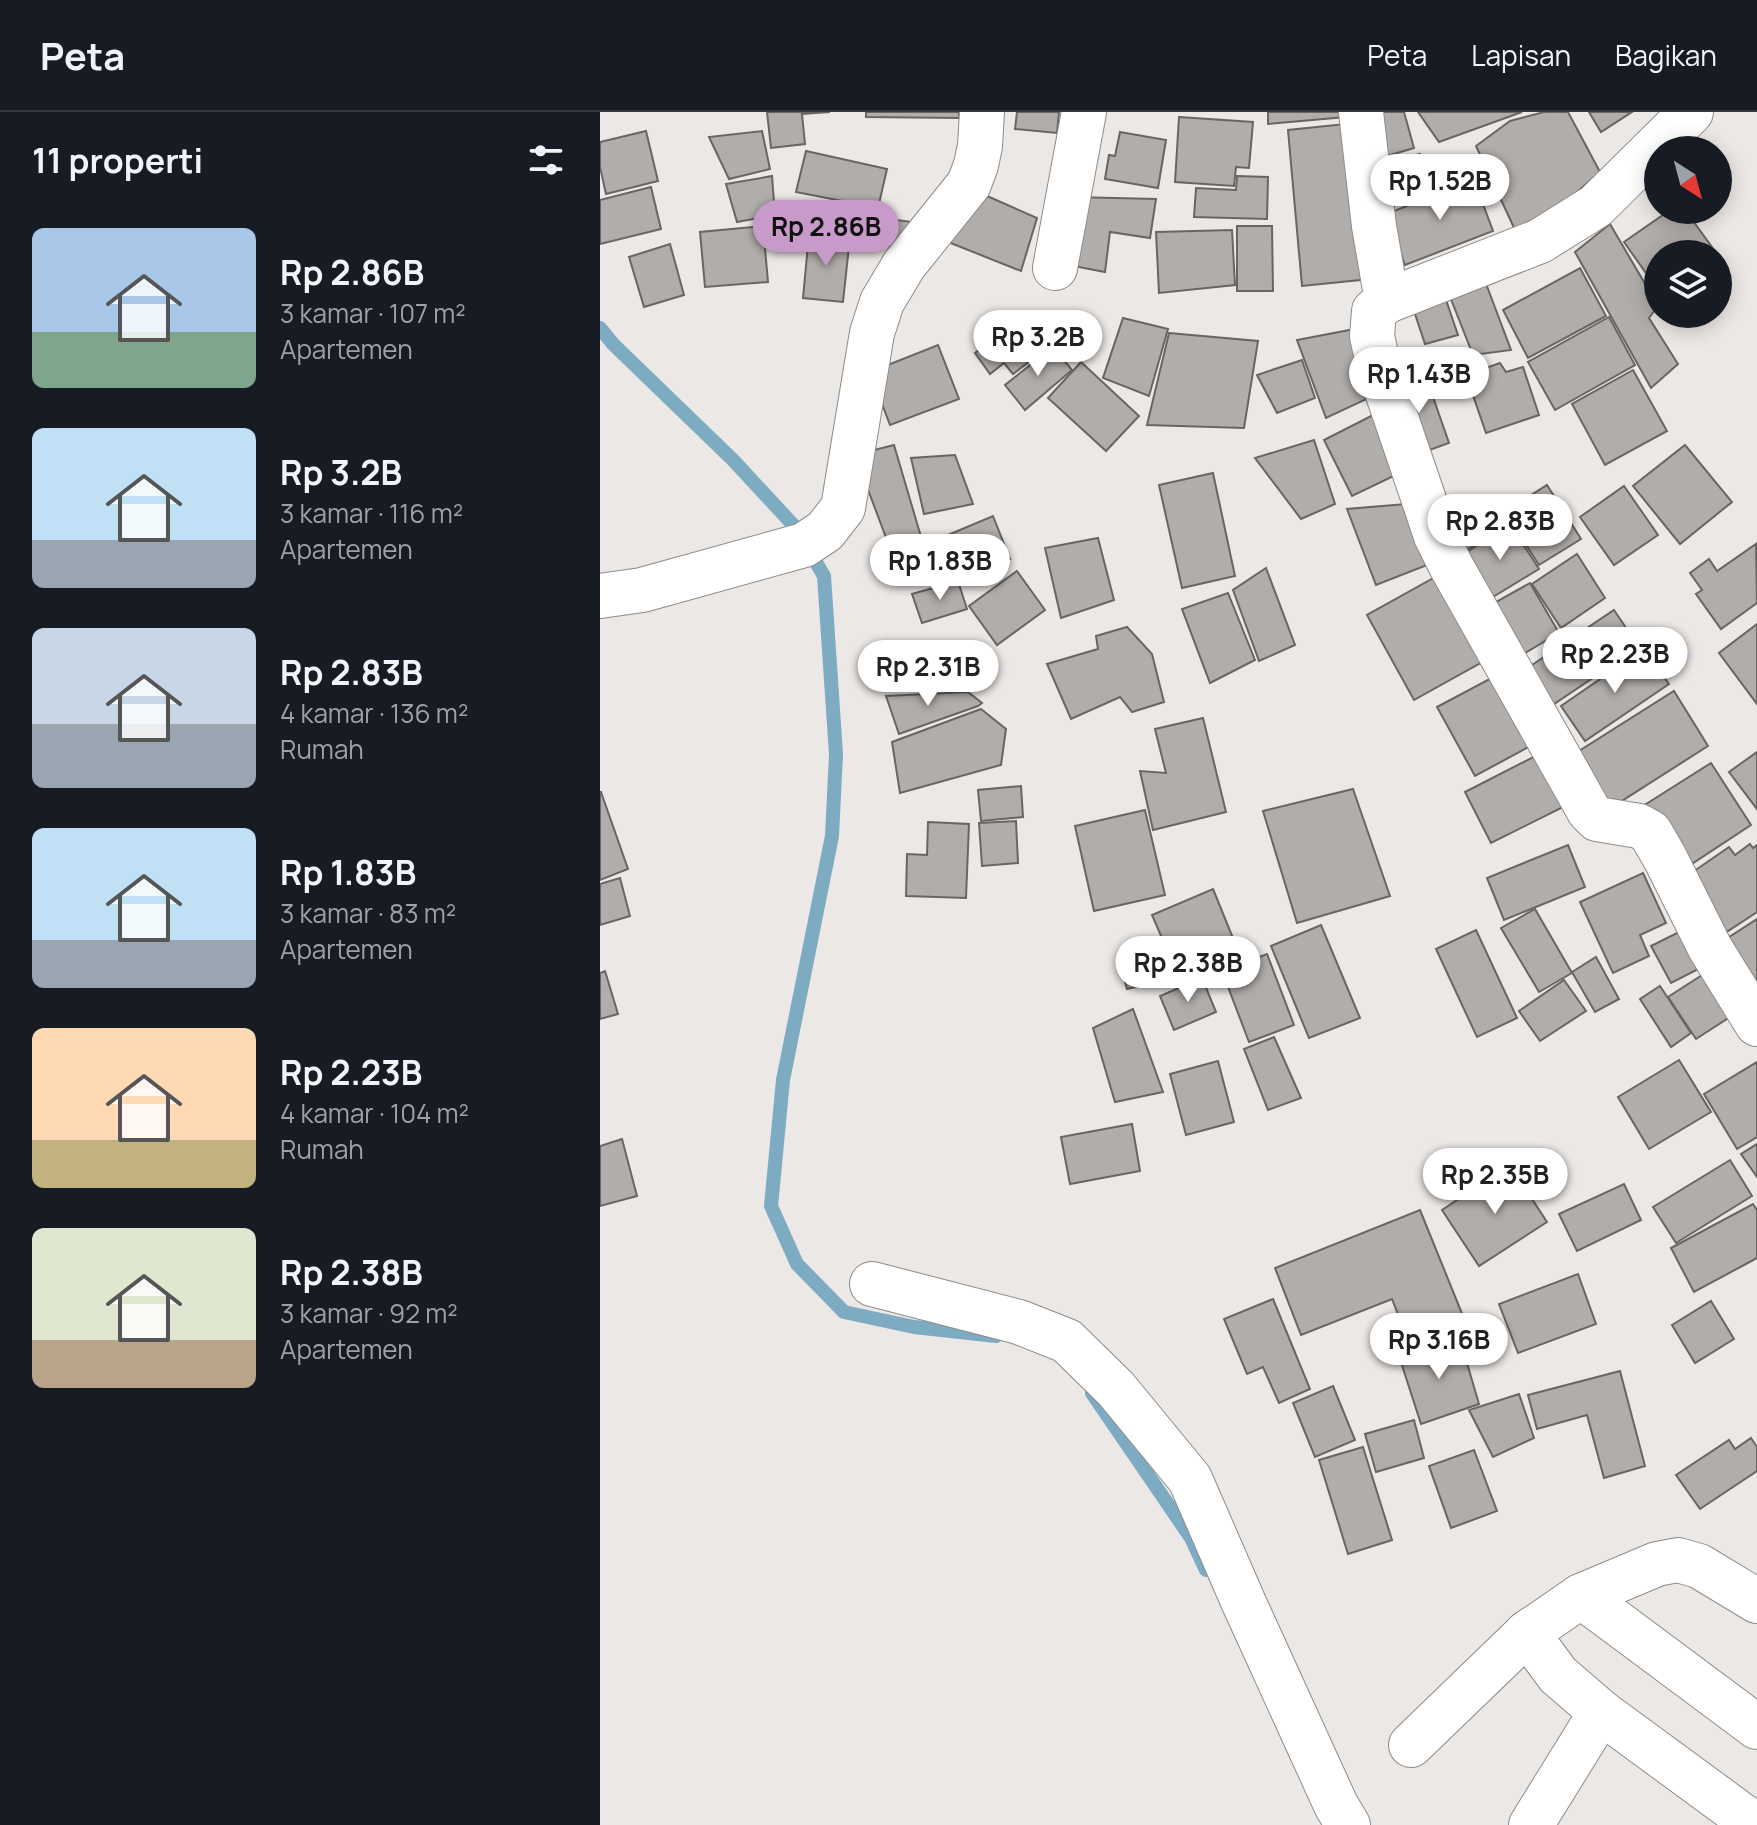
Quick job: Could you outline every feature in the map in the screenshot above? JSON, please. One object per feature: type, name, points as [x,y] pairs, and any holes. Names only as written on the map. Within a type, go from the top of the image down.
[{"type":"street","points":[[600,596],[642,590],[804,545],[825,531],[843,508],[872,333],[882,302],[904,265],[969,184],[980,146],[982,112]]},
{"type":"street","points":[[1055,268],[1084,112]]},
{"type":"street","points":[[1361,112],[1374,226],[1387,301]]},
{"type":"street","points":[[1691,112],[1596,206],[1540,241],[1387,301],[1374,311],[1372,336],[1379,368],[1436,536],[1451,566],[1589,811],[1597,819],[1639,826],[1650,832],[1710,948],[1757,1024]]},
{"type":"street","points":[[872,1284],[1019,1322],[1067,1341],[1116,1389],[1190,1479],[1336,1805],[1348,1825]]},
{"type":"street","points":[[1411,1745],[1527,1633],[1581,1596],[1657,1564],[1678,1560],[1699,1566],[1757,1601]]},
{"type":"street","points":[[1581,1596],[1757,1727]]},
{"type":"street","points":[[1527,1633],[1558,1675],[1601,1712],[1755,1825]]},
{"type":"street","points":[[1531,1825],[1601,1712]]},
{"type":"building","points":[[767,112],[830,112],[802,114],[805,144],[771,148]]},
{"type":"building","points":[[866,112],[959,112],[959,118],[866,117]]},
{"type":"building","points":[[1017,112],[1059,112],[1057,133],[1015,129]]},
{"type":"building","points":[[1268,112],[1357,112],[1357,116],[1268,124]]},
{"type":"building","points":[[1364,112],[1404,112],[1414,148],[1377,159]]},
{"type":"building","points":[[1418,112],[1522,112],[1439,142]]},
{"type":"building","points":[[1544,112],[1568,112],[1600,172],[1560,207],[1516,232],[1476,146],[1510,121]]},
{"type":"building","points":[[1589,112],[1632,112],[1601,132]]},
{"type":"building","points":[[1179,117],[1253,122],[1249,168],[1236,167],[1234,186],[1175,182]]},
{"type":"building","points":[[1355,123],[1370,279],[1302,286],[1288,130]]},
{"type":"building","points":[[646,131],[658,181],[606,194],[600,167],[600,142]]},
{"type":"building","points":[[762,131],[770,169],[729,179],[709,137]]},
{"type":"building","points":[[1120,132],[1166,140],[1158,188],[1105,179],[1109,155],[1115,156]]},
{"type":"building","points":[[806,151],[887,169],[878,208],[796,192]]},
{"type":"building","points":[[1420,154],[1428,187],[1378,198],[1371,165]]},
{"type":"building","points":[[772,176],[775,215],[737,222],[726,184]]},
{"type":"building","points":[[1237,176],[1268,177],[1267,219],[1194,217],[1196,188],[1236,190]]},
{"type":"building","points":[[1474,180],[1493,231],[1405,265],[1386,214]]},
{"type":"building","points":[[651,187],[661,229],[600,244],[600,200]]},
{"type":"building","points":[[978,192],[1037,218],[1021,271],[948,242]]},
{"type":"building","points":[[1072,197],[1156,199],[1150,238],[1110,232],[1105,272],[1068,265]]},
{"type":"building","points":[[858,215],[920,223],[916,249],[854,242]]},
{"type":"building","points":[[1610,224],[1644,282],[1644,328],[1655,328],[1678,364],[1651,388],[1575,252]]},
{"type":"building","points":[[1650,224],[1695,224],[1707,240],[1644,240],[1644,270],[1624,242]]},
{"type":"building","points":[[763,226],[768,282],[705,287],[700,232]]},
{"type":"building","points":[[1237,226],[1272,226],[1273,291],[1237,291]]},
{"type":"building","points":[[1232,230],[1235,285],[1159,293],[1156,232]]},
{"type":"building","points":[[809,234],[850,237],[843,302],[803,298]]},
{"type":"building","points":[[670,244],[684,295],[644,307],[629,257]]},
{"type":"building","points":[[1580,268],[1606,316],[1528,358],[1503,310]]},
{"type":"building","points":[[1485,281],[1511,350],[1473,355],[1449,294]]},
{"type":"building","points":[[1444,294],[1458,335],[1425,344],[1411,302]]},
{"type":"building","points":[[1609,317],[1635,365],[1555,410],[1528,362]]},
{"type":"building","points":[[1123,318],[1168,329],[1149,396],[1103,378]]},
{"type":"building","points":[[1016,323],[1039,354],[1013,374],[1004,363],[990,374],[975,353]]},
{"type":"building","points":[[1355,329],[1373,396],[1326,418],[1297,340]]},
{"type":"building","points":[[1169,333],[1258,341],[1244,428],[1147,425]]},
{"type":"building","points":[[938,345],[959,399],[890,425],[870,372]]},
{"type":"building","points":[[1053,347],[1072,370],[1025,410],[1005,385]]},
{"type":"building","points":[[1302,360],[1315,398],[1277,413],[1257,375]]},
{"type":"building","points":[[1081,362],[1139,416],[1106,451],[1048,398]]},
{"type":"building","points":[[1500,363],[1506,372],[1523,367],[1539,415],[1486,433],[1466,375]]},
{"type":"building","points":[[1633,370],[1667,431],[1605,465],[1572,404]]},
{"type":"building","points":[[1425,374],[1449,443],[1413,456],[1389,386]]},
{"type":"building","points":[[1383,410],[1402,472],[1352,496],[1324,440]]},
{"type":"building","points":[[1314,440],[1335,504],[1301,519],[1255,458]]},
{"type":"building","points":[[894,445],[924,547],[894,559],[855,455]]},
{"type":"building","points":[[1685,445],[1732,502],[1680,544],[1633,486]]},
{"type":"building","points":[[955,455],[973,504],[924,514],[911,458]]},
{"type":"building","points":[[1213,473],[1235,576],[1182,588],[1159,485]]},
{"type":"building","points":[[1547,485],[1581,539],[1539,565],[1505,512]]},
{"type":"building","points":[[1624,486],[1658,535],[1614,565],[1580,517]]},
{"type":"building","points":[[1418,503],[1440,560],[1376,585],[1347,509]]},
{"type":"building","points":[[1489,504],[1503,527],[1459,555],[1445,532]]},
{"type":"building","points":[[993,516],[1010,559],[960,579],[943,537]]},
{"type":"building","points":[[1510,524],[1539,569],[1488,600],[1461,556]]},
{"type":"building","points":[[1098,538],[1114,600],[1061,618],[1045,548]]},
{"type":"building","points":[[1756,544],[1757,603],[1721,629],[1696,594],[1702,590],[1690,573],[1709,559],[1717,571]]},
{"type":"building","points":[[1577,554],[1605,598],[1561,628],[1532,584]]},
{"type":"building","points":[[1266,568],[1295,645],[1259,661],[1233,590]]},
{"type":"building","points":[[1017,571],[1045,610],[997,645],[969,606]]},
{"type":"building","points":[[1446,571],[1493,656],[1414,700],[1367,615]]},
{"type":"building","points":[[958,581],[967,609],[922,623],[912,594]]},
{"type":"building","points":[[1530,583],[1559,633],[1520,656],[1491,605]]},
{"type":"building","points":[[1228,593],[1255,660],[1210,683],[1182,609]]},
{"type":"building","points":[[1614,610],[1639,647],[1548,708],[1523,671]]},
{"type":"building","points":[[1757,624],[1757,704],[1719,653]]},
{"type":"building","points":[[1127,627],[1152,654],[1164,702],[1132,712],[1120,697],[1071,719],[1047,664],[1098,649],[1096,636]]},
{"type":"building","points":[[1644,649],[1669,684],[1585,741],[1561,706]]},
{"type":"building","points":[[1497,675],[1534,744],[1475,776],[1437,707]]},
{"type":"building","points":[[1674,691],[1708,746],[1606,811],[1571,756]]},
{"type":"building","points":[[968,692],[982,703],[899,734],[886,696]]},
{"type":"building","points":[[981,709],[1006,729],[1001,765],[900,793],[892,742]]},
{"type":"building","points":[[1203,718],[1226,812],[1153,830],[1140,771],[1166,773],[1155,729]]},
{"type":"building","points":[[1547,750],[1573,802],[1491,843],[1465,792]]},
{"type":"building","points":[[1757,752],[1757,809],[1729,772]]},
{"type":"building","points":[[1711,763],[1751,825],[1684,869],[1643,806]]},
{"type":"building","points":[[1021,786],[1023,817],[981,821],[978,790]]},
{"type":"building","points":[[1353,789],[1390,896],[1297,923],[1263,811]]},
{"type":"building","points":[[600,792],[628,869],[600,880]]},
{"type":"building","points":[[1145,810],[1165,895],[1094,911],[1075,826]]},
{"type":"building","points":[[1016,821],[1018,863],[982,866],[979,823]]},
{"type":"building","points":[[928,822],[969,824],[966,898],[906,896],[907,854],[927,855]]},
{"type":"building","points":[[1750,844],[1753,848],[1757,845],[1757,912],[1725,933],[1687,876],[1729,847],[1735,855]]},
{"type":"building","points":[[1568,845],[1585,887],[1504,920],[1487,878]]},
{"type":"building","points":[[1643,873],[1666,923],[1640,935],[1649,956],[1613,973],[1580,902]]},
{"type":"building","points":[[620,878],[630,916],[600,925],[600,884]]},
{"type":"building","points":[[1213,889],[1237,948],[1177,973],[1152,915]]},
{"type":"building","points":[[1535,909],[1572,973],[1539,992],[1501,928]]},
{"type":"building","points":[[1757,919],[1757,995],[1723,941]]},
{"type":"building","points":[[1321,925],[1360,1018],[1309,1038],[1271,946]]},
{"type":"building","points":[[1693,925],[1712,962],[1671,983],[1651,946]]},
{"type":"building","points":[[1476,930],[1517,1018],[1477,1037],[1436,949]]},
{"type":"building","points":[[1168,952],[1174,978],[1127,989],[1120,964]]},
{"type":"building","points":[[1267,954],[1294,1025],[1249,1042],[1222,971]]},
{"type":"building","points":[[1596,957],[1619,999],[1595,1012],[1572,972]]},
{"type":"building","points":[[1716,966],[1744,1008],[1696,1039],[1668,997]]},
{"type":"building","points":[[605,971],[618,1014],[600,1019],[600,973]]},
{"type":"building","points":[[1202,978],[1216,1012],[1174,1030],[1160,996]]},
{"type":"building","points":[[1564,980],[1586,1011],[1540,1041],[1519,1011]]},
{"type":"building","points":[[1660,986],[1691,1033],[1671,1047],[1640,999]]},
{"type":"building","points":[[1133,1009],[1163,1092],[1115,1102],[1093,1028]]},
{"type":"building","points":[[1274,1037],[1301,1098],[1268,1110],[1244,1049]]},
{"type":"building","points":[[1679,1060],[1711,1112],[1649,1149],[1618,1097]]},
{"type":"building","points":[[1218,1061],[1234,1122],[1186,1135],[1170,1074]]},
{"type":"building","points":[[1757,1062],[1757,1137],[1737,1149],[1704,1094]]},
{"type":"building","points":[[1132,1124],[1140,1171],[1070,1184],[1061,1137]]},
{"type":"building","points":[[622,1139],[637,1196],[600,1206],[600,1146]]},
{"type":"building","points":[[1757,1144],[1757,1177],[1741,1154]]},
{"type":"building","points":[[1730,1160],[1752,1196],[1676,1243],[1653,1207]]},
{"type":"building","points":[[1510,1165],[1547,1222],[1479,1266],[1442,1210]]},
{"type":"building","points":[[1624,1184],[1641,1220],[1577,1251],[1559,1214]]},
{"type":"building","points":[[1753,1204],[1757,1210],[1757,1258],[1694,1292],[1671,1248]]},
{"type":"building","points":[[1420,1210],[1465,1321],[1409,1343],[1392,1299],[1301,1335],[1275,1268]]},
{"type":"building","points":[[1578,1274],[1596,1324],[1518,1353],[1499,1304]]},
{"type":"building","points":[[1273,1299],[1310,1389],[1279,1403],[1263,1367],[1247,1374],[1224,1319]]},
{"type":"building","points":[[1711,1301],[1734,1339],[1695,1363],[1672,1325]]},
{"type":"building","points":[[1460,1339],[1479,1404],[1421,1424],[1399,1356]]},
{"type":"building","points":[[1620,1371],[1645,1466],[1604,1478],[1587,1415],[1537,1429],[1528,1395]]},
{"type":"building","points":[[1333,1386],[1355,1440],[1315,1457],[1293,1403]]},
{"type":"building","points":[[1519,1394],[1534,1438],[1493,1457],[1469,1410]]},
{"type":"building","points":[[1414,1420],[1424,1458],[1376,1472],[1365,1434]]},
{"type":"building","points":[[1751,1438],[1757,1447],[1757,1471],[1700,1509],[1676,1475],[1729,1440],[1735,1449]]},
{"type":"building","points":[[1363,1447],[1392,1540],[1348,1554],[1319,1460]]},
{"type":"building","points":[[1474,1450],[1497,1511],[1451,1528],[1429,1466]]},
{"type":"waterway","points":[[600,328],[733,460],[796,528],[824,576],[836,754],[832,836],[783,1080],[771,1206],[797,1264],[844,1312],[914,1327],[996,1336]]},
{"type":"waterway","points":[[1092,1393],[1191,1538],[1206,1570]]}]
